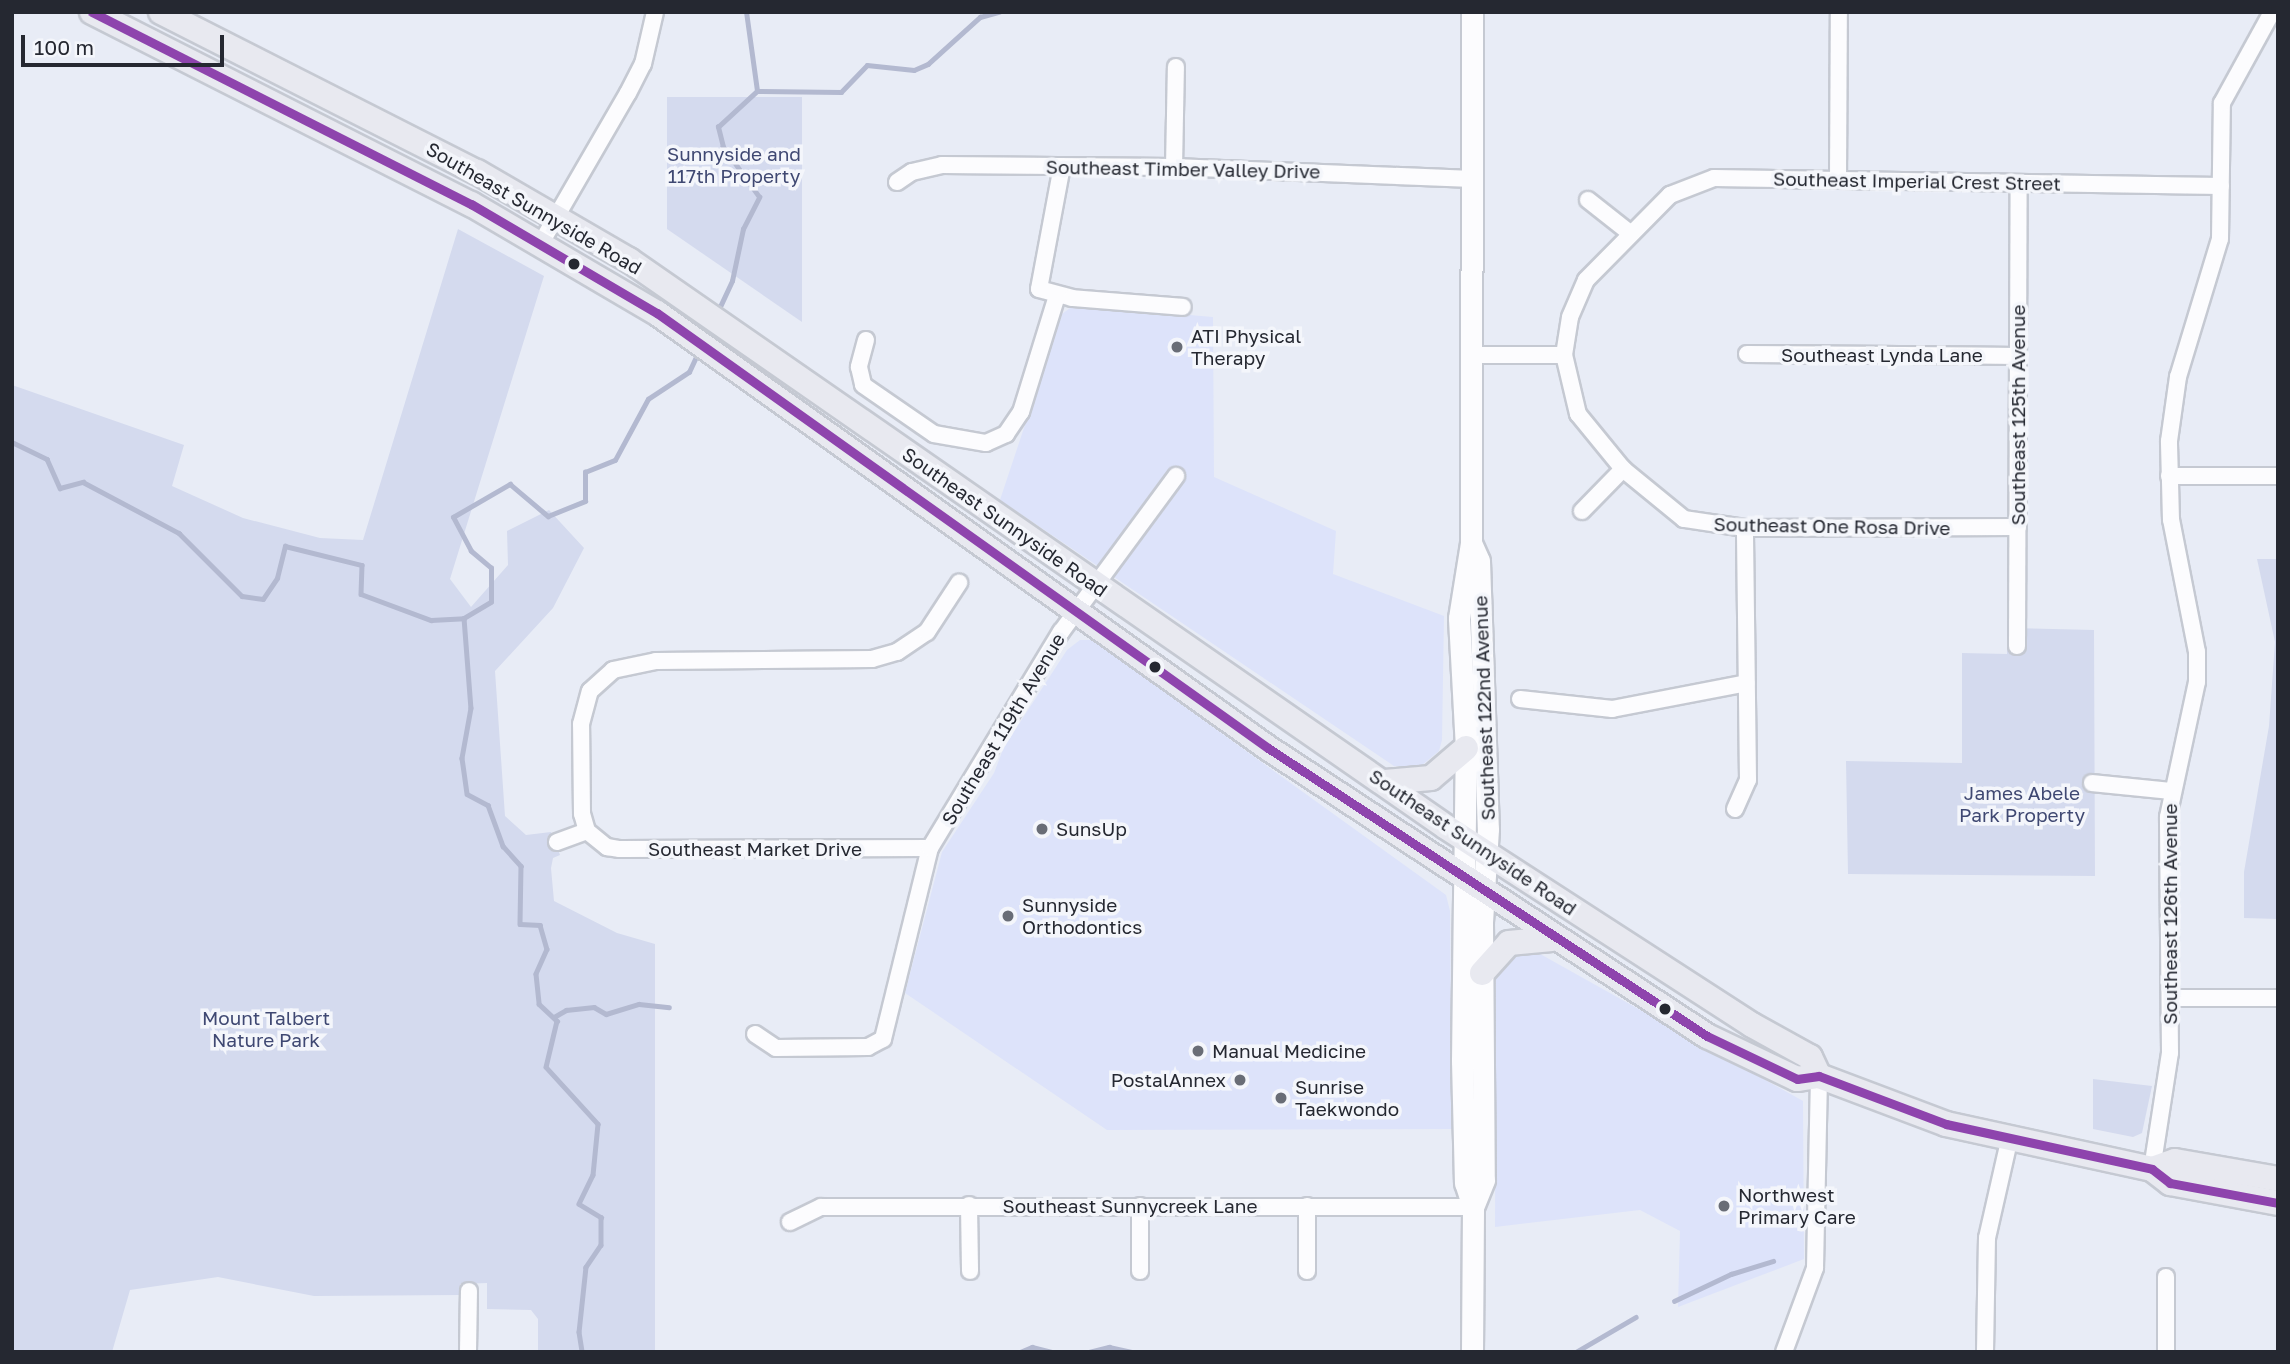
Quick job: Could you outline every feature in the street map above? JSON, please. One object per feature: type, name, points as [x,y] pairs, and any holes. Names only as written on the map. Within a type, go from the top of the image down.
[{"type":"main road","name":"Southeast Sunnyside Road","points":[[92,12],[541,243],[657,313],[1077,611],[1474,887],[1707,1036],[1797,1080],[1819,1076],[1912,1112],[2009,1141],[2152,1169],[2170,1183],[2278,1203]]},
{"type":"main road","name":"Southeast Sunnyside Road","points":[[161,12],[556,216],[673,289],[742,335],[1096,587],[1385,782],[1465,840],[1752,1025],[1810,1057],[1819,1076]]},
{"type":"main road","name":"Southeast 122nd Avenue","points":[[1472,12],[1471,544],[1459,618],[1466,748],[1465,840],[1474,887],[1482,973],[1484,1180],[1473,1207]]},
{"type":"main road","name":"Southeast 122nd Avenue","points":[[1471,544],[1479,561],[1488,719],[1487,854],[1474,887],[1462,1061],[1465,1184],[1473,1207],[1472,1352]]},
{"type":"main road","points":[[1385,782],[1431,778],[1466,748]]},
{"type":"main road","points":[[1482,973],[1509,943],[1552,939]]},
{"type":"main road","points":[[1707,1036],[1752,1025]]},
{"type":"main road","points":[[1462,1061],[1471,1072],[1472,1112],[1482,1122]]},
{"type":"main road","name":"Southeast Sunnyside Road","points":[[2152,1169],[2175,1161],[2278,1179]]},
{"type":"street","points":[[541,243],[643,64],[655,12]]},
{"type":"street","points":[[1838,178],[1839,12]]},
{"type":"street","name":"Southeast 126th Avenue","points":[[2152,1169],[2170,1052],[2171,791],[2195,694],[2197,652],[2176,558],[2169,476],[2178,377],[2220,239],[2222,103],[2232,76],[2272,12]]},
{"type":"street","points":[[1174,167],[1175,66]]},
{"type":"street","name":"Southeast Timber Valley Drive","points":[[897,182],[928,166],[1174,167],[1473,179]]},
{"type":"street","points":[[1062,166],[1039,289],[1057,296],[1182,307]]},
{"type":"street","name":"Southeast Imperial Crest Street","points":[[1564,355],[1570,317],[1586,280],[1670,195],[1714,178],[2221,186]]},
{"type":"street","name":"Southeast 125th Avenue","points":[[2017,646],[2019,184]]},
{"type":"street","points":[[1588,200],[1630,233]]},
{"type":"street","points":[[866,340],[859,367],[863,385],[934,434],[986,443],[1006,434],[1021,412],[1057,296]]},
{"type":"street","name":"Southeast Lynda Lane","points":[[1747,354],[2017,356]]},
{"type":"street","points":[[1473,355],[1564,355]]},
{"type":"street","name":"Southeast One Rosa Drive","points":[[1564,355],[1578,414],[1623,469],[1684,519],[1745,528],[2018,527]]},
{"type":"street","points":[[1582,511],[1623,469]]},
{"type":"street","name":"Southeast 119th Avenue","points":[[755,1034],[776,1048],[868,1047],[883,1039],[930,848],[1077,611],[1176,476]]},
{"type":"street","points":[[2169,476],[2278,476]]},
{"type":"street","points":[[1735,809],[1748,779],[1745,528]]},
{"type":"street","points":[[557,842],[587,831],[582,814],[584,705],[590,691],[613,670],[656,661],[872,659],[904,648],[927,632],[959,583]]},
{"type":"street","points":[[1520,699],[1612,709],[1747,683]]},
{"type":"street","points":[[2092,783],[2171,791]]},
{"type":"street","name":"Southeast Market Drive","points":[[587,831],[607,847],[620,849],[930,848]]},
{"type":"street","points":[[2171,998],[2278,998]]},
{"type":"street","points":[[1784,1352],[1815,1268],[1819,1076]]},
{"type":"street","points":[[1985,1352],[1987,1238],[2009,1141]]},
{"type":"street","points":[[969,1205],[970,1271]]},
{"type":"street","points":[[1140,1206],[1140,1271]]},
{"type":"street","points":[[1307,1206],[1307,1271]]},
{"type":"street","name":"Southeast Sunnycreek Lane","points":[[790,1222],[821,1207],[1473,1207]]},
{"type":"street","points":[[2166,1277],[2166,1352]]},
{"type":"street","points":[[468,1291],[468,1352]]},
{"type":"shaded area","points":[[1074,305],[1213,317],[1214,477],[1336,531],[1333,574],[1444,616],[1442,740],[1439,751],[1421,766],[1394,766],[1000,500],[1062,314]]},
{"type":"shaded area","points":[[1080,640],[1092,640],[1446,895],[1450,911],[1452,1129],[1107,1130],[905,993],[942,852],[994,773],[1004,747],[1067,650]]},
{"type":"shaded area","points":[[1533,950],[1803,1101],[1804,1259],[1678,1307],[1680,1231],[1640,1210],[1495,1227],[1496,979],[1515,953]]},
{"type":"green space","name":"Sunnyside and 117th Property","points":[[667,97],[802,97],[802,322],[667,229]]},
{"type":"green space","name":"Mount Talbert Nature Park","points":[[458,229],[544,276],[450,579],[471,607],[508,565],[507,531],[549,510],[584,548],[553,608],[495,671],[505,816],[526,835],[551,832],[560,855],[553,858],[551,868],[554,901],[617,933],[655,944],[655,1352],[538,1352],[538,1319],[531,1310],[487,1309],[487,1283],[460,1284],[460,1295],[314,1296],[218,1277],[130,1290],[112,1352],[12,1352],[12,385],[184,445],[172,486],[243,518],[320,538],[363,540]]},
{"type":"green space","points":[[2257,559],[2278,559],[2278,919],[2244,918],[2244,872],[2269,726],[2275,642]]},
{"type":"green space","name":"James Abele Park Property","points":[[2007,628],[2094,630],[2095,876],[1848,874],[1846,761],[1962,763],[1962,653],[2007,654]]},
{"type":"green space","points":[[2093,1079],[2152,1086],[2142,1133],[2133,1137],[2093,1129]]},
{"type":"waterway","points":[[718,311],[732,281],[743,229],[759,197],[723,147],[718,127],[757,91],[746,12]]},
{"type":"waterway","points":[[757,91],[841,92],[867,65],[914,70],[928,64],[980,17],[999,12]]},
{"type":"waterway","points":[[12,442],[47,459],[60,488],[83,482],[179,533],[242,596],[263,599],[277,578],[285,546],[362,565],[361,594],[431,620],[464,618],[491,602],[491,568],[471,551],[453,517],[510,484],[548,516],[585,501],[585,472],[615,460],[648,399],[689,372],[699,351]]},
{"type":"waterway","points":[[464,618],[471,708],[462,758],[467,794],[488,805],[503,846],[521,866],[520,924],[540,925],[547,949],[536,974],[539,1004],[557,1021],[546,1067],[598,1124],[593,1175],[579,1204],[601,1217],[601,1245],[586,1267],[579,1332],[582,1352]]},
{"type":"waterway","points":[[554,1017],[566,1010],[594,1007],[606,1014],[639,1004],[669,1007]]},
{"type":"waterway","points":[[1674,1301],[1731,1274],[1773,1261]]},
{"type":"waterway","points":[[1576,1352],[1636,1317]]},
{"type":"waterway","points":[[1020,1352],[1032,1347],[1052,1352]]},
{"type":"waterway","points":[[1089,1352],[1109,1347],[1132,1352]]},
{"type":"transit line","points":[[92,12],[471,204],[657,313],[1268,748],[1707,1036],[1797,1079],[1819,1076],[1946,1124],[2152,1169],[2170,1183],[2278,1203]]},
{"type":"place","name":"ATI Physical Therapy","points":[[1177,347]]},
{"type":"place","name":"SunsUp","points":[[1042,829]]},
{"type":"place","name":"Sunnyside Orthodontics","points":[[1008,916]]},
{"type":"place","name":"Manual Medicine","points":[[1198,1051]]},
{"type":"place","name":"PostalAnnex","points":[[1240,1080]]},
{"type":"place","name":"Sunrise Taekwondo","points":[[1281,1098]]},
{"type":"place","name":"Northwest Primary Care","points":[[1724,1206]]}]
